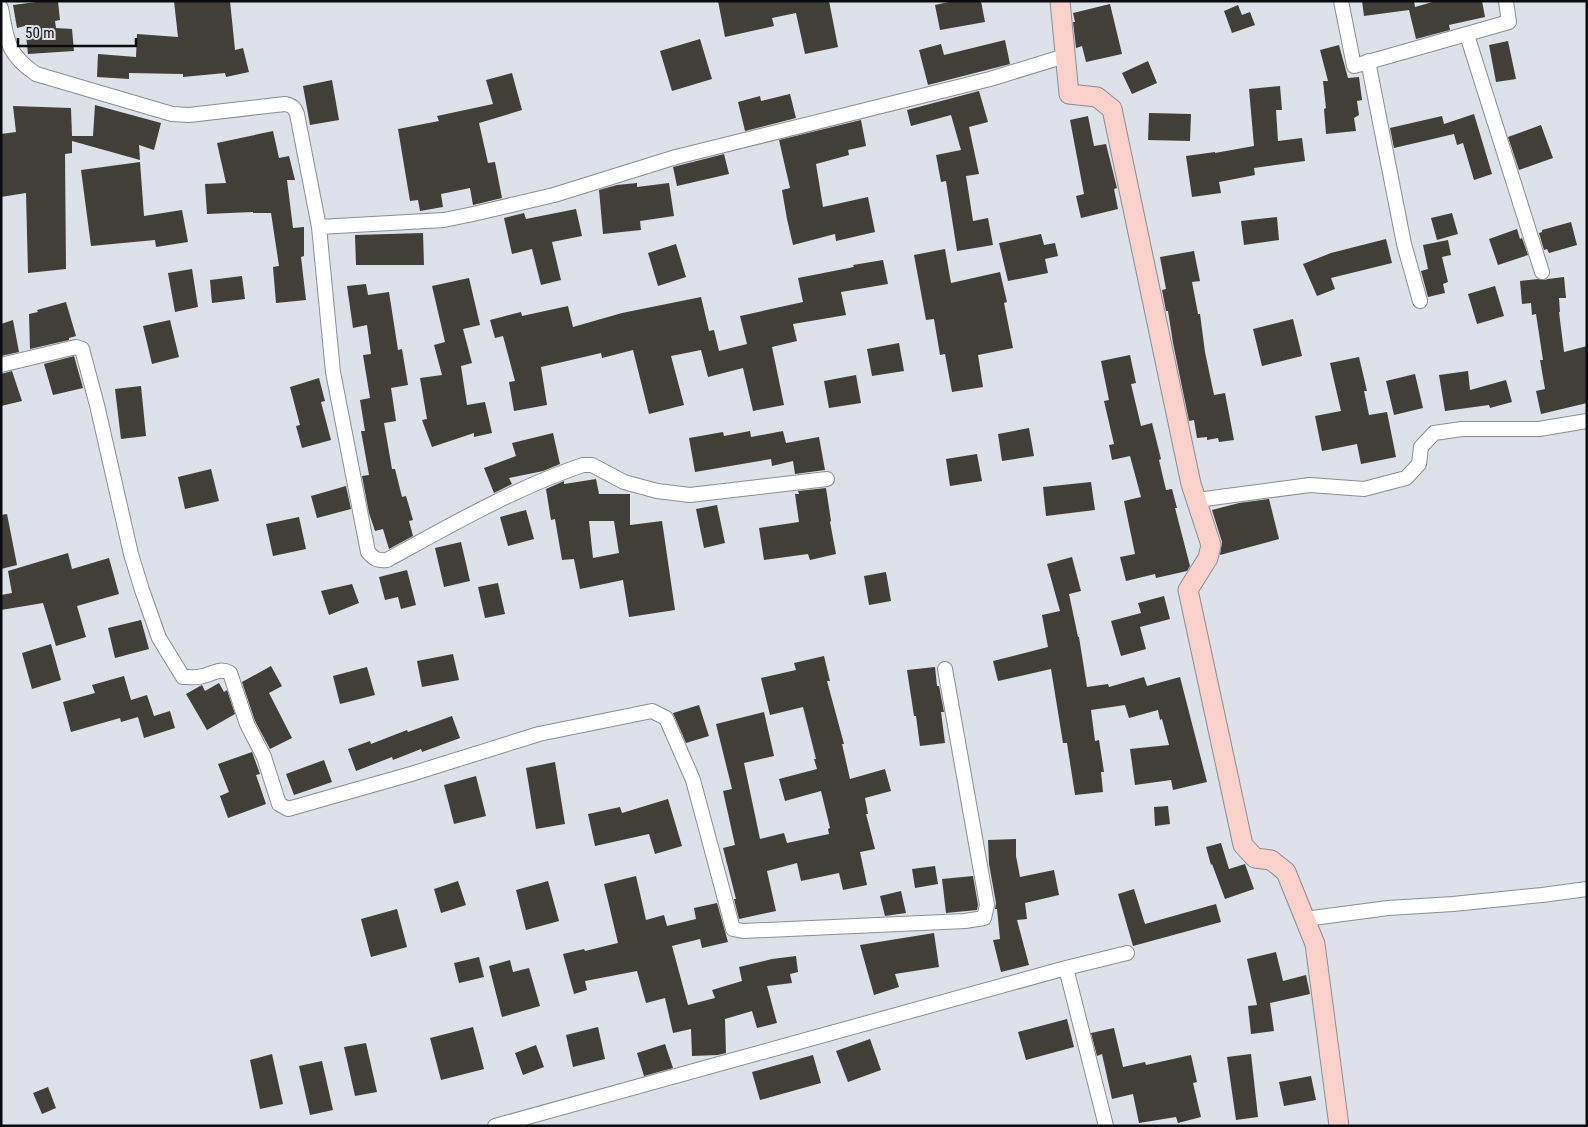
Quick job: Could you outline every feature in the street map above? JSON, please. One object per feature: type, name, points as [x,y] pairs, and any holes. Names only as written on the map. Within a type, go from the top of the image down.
[{"type":"street","points":[[1060,1],[1069,94],[1096,97],[1112,109],[1191,484],[1211,545],[1208,558],[1188,590],[1243,845],[1255,858],[1271,860],[1286,872],[1315,944],[1339,1126]]},
{"type":"street","points":[[1342,1],[1354,66],[1510,22],[1506,1]]},
{"type":"street","points":[[1,8],[10,48],[23,66],[36,74],[172,114],[189,115],[285,104],[294,108],[297,114],[319,226],[333,372],[368,552],[378,561],[387,560],[463,518],[583,465],[592,465],[624,482],[656,491],[690,495],[827,479]]},
{"type":"street","points":[[1467,35],[1542,272]]},
{"type":"street","points":[[319,226],[436,220],[474,214],[554,195],[676,157],[990,79],[1065,56]]},
{"type":"street","points":[[1368,61],[1404,244],[1420,301]]},
{"type":"street","points":[[1,365],[76,347],[82,349],[97,405],[131,554],[159,638],[183,677],[202,677],[220,670],[230,673],[247,724],[264,757],[279,804],[288,809],[411,774],[539,734],[652,711],[666,718],[693,780],[733,929],[743,931],[819,929],[964,921],[984,918],[987,905],[945,669]]},
{"type":"street","points":[[1196,500],[1310,486],[1364,489],[1406,478],[1419,464],[1420,447],[1434,433],[1462,429],[1539,429],[1587,420]]},
{"type":"street","points":[[1305,919],[1388,908],[1453,904],[1587,889]]},
{"type":"street","points":[[495,1126],[1066,968],[1127,953]]},
{"type":"street","points":[[1066,968],[1106,1126]]},
{"type":"building","points":[[58,1],[60,20],[55,21],[56,28],[72,29],[74,51],[28,54],[25,26],[17,28],[13,5]]},
{"type":"building","points":[[174,1],[230,1],[235,50],[243,48],[249,72],[226,77],[225,73],[183,77],[183,74],[129,73],[129,79],[97,77],[98,54],[136,57],[137,34],[178,37]]},
{"type":"building","points":[[718,1],[829,1],[838,47],[805,54],[796,13],[772,18],[774,26],[725,37]]},
{"type":"building","points":[[953,1],[981,1],[985,22],[940,30],[935,5]]},
{"type":"building","points":[[1362,1],[1414,1],[1415,7],[1436,1],[1482,1],[1485,17],[1449,25],[1450,30],[1416,39],[1409,10],[1364,16]]},
{"type":"building","points":[[1110,4],[1122,54],[1086,62],[1082,46],[1076,48],[1073,13]]},
{"type":"building","points":[[1238,5],[1242,15],[1250,12],[1255,25],[1232,33],[1224,11]]},
{"type":"building","points":[[700,39],[712,79],[672,91],[660,51]]},
{"type":"building","points":[[1005,40],[1010,64],[928,85],[919,50],[941,44],[944,55]]},
{"type":"building","points":[[1508,41],[1516,79],[1496,82],[1489,45]]},
{"type":"building","points":[[1339,45],[1348,78],[1359,77],[1362,100],[1357,101],[1359,115],[1354,118],[1356,131],[1326,134],[1323,81],[1328,81],[1320,50]]},
{"type":"building","points":[[1148,61],[1157,83],[1132,94],[1122,73]]},
{"type":"building","points":[[512,73],[522,110],[479,123],[488,163],[495,162],[502,198],[473,205],[470,188],[441,194],[443,207],[420,211],[418,200],[410,201],[398,129],[439,121],[437,116],[493,104],[486,80]]},
{"type":"building","points":[[332,80],[339,120],[310,125],[303,86]]},
{"type":"building","points":[[1280,86],[1282,110],[1276,110],[1278,141],[1302,138],[1305,161],[1254,168],[1255,175],[1219,182],[1221,193],[1192,197],[1186,156],[1254,146],[1249,89]]},
{"type":"building","points":[[979,91],[988,122],[969,127],[979,174],[966,176],[973,221],[988,218],[993,245],[957,251],[946,181],[941,182],[936,155],[961,150],[951,115],[911,126],[907,110]]},
{"type":"building","points":[[790,94],[796,118],[745,131],[738,102],[760,96],[761,101]]},
{"type":"building","points":[[95,105],[161,123],[154,150],[139,145],[140,160],[72,141],[72,153],[65,154],[66,269],[28,273],[26,193],[1,197],[1,134],[16,132],[13,106],[71,108],[72,136],[93,136]]},
{"type":"building","points":[[1149,113],[1191,114],[1190,141],[1148,140]]},
{"type":"building","points":[[1474,114],[1492,174],[1474,180],[1463,143],[1457,145],[1454,134],[1394,148],[1390,128],[1442,116],[1444,124]]},
{"type":"building","points":[[1088,116],[1094,146],[1106,144],[1117,188],[1114,189],[1118,209],[1081,218],[1076,196],[1084,194],[1070,120]]},
{"type":"building","points":[[861,120],[866,146],[848,150],[849,155],[816,164],[823,207],[868,197],[875,232],[836,241],[835,234],[793,245],[782,190],[790,188],[779,140]]},
{"type":"building","points":[[1541,125],[1553,158],[1519,170],[1508,137]]},
{"type":"building","points":[[273,131],[279,158],[289,156],[295,180],[287,180],[293,228],[304,227],[304,256],[301,257],[306,300],[276,303],[273,267],[279,266],[271,213],[207,214],[205,184],[226,183],[217,143]]},
{"type":"building","points":[[724,154],[729,174],[677,186],[673,167]]},
{"type":"building","points":[[140,162],[144,216],[182,210],[188,242],[156,247],[155,240],[91,246],[81,170]]},
{"type":"building","points":[[637,183],[637,187],[669,183],[674,216],[640,221],[641,230],[603,234],[599,190],[617,185]]},
{"type":"building","points":[[576,209],[582,236],[552,242],[561,280],[541,285],[532,249],[512,254],[504,218],[524,213],[526,219]]},
{"type":"building","points":[[1452,213],[1458,234],[1437,240],[1431,218]]},
{"type":"building","points":[[1277,217],[1279,240],[1244,245],[1241,221]]},
{"type":"building","points":[[1571,222],[1577,245],[1549,253],[1547,249],[1544,250],[1539,233],[1542,230]]},
{"type":"building","points":[[1517,229],[1528,255],[1498,265],[1489,239]]},
{"type":"building","points":[[423,233],[424,265],[356,265],[355,235]]},
{"type":"building","points":[[1041,234],[1044,245],[1055,243],[1058,256],[1045,259],[1048,273],[1008,281],[999,243]]},
{"type":"building","points":[[1386,239],[1392,263],[1331,278],[1335,289],[1317,296],[1303,264],[1331,253]]},
{"type":"building","points":[[1448,240],[1451,255],[1442,257],[1448,282],[1443,284],[1445,293],[1428,297],[1421,271],[1428,269],[1423,245]]},
{"type":"building","points":[[676,244],[686,277],[658,286],[648,253]]},
{"type":"building","points":[[945,249],[951,283],[1000,272],[1007,302],[1004,303],[1013,348],[978,355],[983,387],[952,392],[945,354],[940,355],[934,319],[926,320],[914,255]]},
{"type":"building","points":[[1194,251],[1200,281],[1192,282],[1198,314],[1200,314],[1205,352],[1214,395],[1225,393],[1234,440],[1219,442],[1218,438],[1207,440],[1207,437],[1197,438],[1194,420],[1189,421],[1168,311],[1166,311],[1162,290],[1166,289],[1160,257]]},
{"type":"building","points":[[883,260],[888,284],[841,292],[846,315],[793,324],[797,341],[772,347],[784,405],[753,411],[743,368],[708,377],[701,350],[671,356],[684,405],[649,414],[633,350],[602,358],[601,353],[541,367],[547,405],[514,411],[509,382],[515,381],[503,336],[495,338],[490,320],[521,312],[522,316],[568,306],[573,327],[622,313],[701,297],[709,331],[714,330],[719,351],[747,344],[740,316],[803,302],[798,278]]},
{"type":"building","points":[[192,269],[198,307],[175,312],[168,273]]},
{"type":"building","points":[[242,276],[245,299],[212,303],[210,280]]},
{"type":"building","points":[[1564,277],[1566,298],[1559,298],[1559,312],[1564,352],[1587,346],[1587,403],[1541,414],[1536,391],[1545,389],[1540,360],[1543,360],[1536,314],[1532,315],[1531,303],[1522,304],[1520,281]]},
{"type":"building","points":[[469,278],[480,325],[463,329],[472,363],[461,366],[467,405],[485,402],[492,433],[474,437],[474,433],[432,447],[422,420],[427,419],[420,378],[442,375],[434,345],[445,342],[432,286]]},
{"type":"building","points":[[366,284],[368,295],[389,292],[398,350],[402,349],[408,385],[391,388],[396,421],[384,423],[392,469],[395,469],[402,497],[406,496],[413,520],[409,521],[413,536],[389,549],[383,529],[375,531],[369,513],[362,476],[369,475],[361,431],[365,431],[360,400],[370,398],[363,355],[371,354],[367,325],[353,328],[347,286]]},
{"type":"building","points":[[1495,286],[1504,316],[1477,324],[1468,294]]},
{"type":"building","points":[[66,302],[76,336],[69,338],[69,340],[30,349],[29,314]]},
{"type":"building","points":[[1293,319],[1302,356],[1262,366],[1253,329]]},
{"type":"building","points":[[13,320],[19,352],[1,356],[1,324]]},
{"type":"building","points":[[170,320],[179,357],[152,364],[143,326]]},
{"type":"building","points":[[899,343],[904,371],[872,376],[867,349]]},
{"type":"building","points":[[1130,355],[1136,383],[1131,384],[1141,426],[1152,423],[1166,490],[1172,489],[1190,566],[1187,571],[1156,578],[1155,574],[1126,581],[1120,557],[1135,554],[1124,501],[1141,497],[1130,456],[1112,460],[1109,445],[1114,444],[1104,401],[1109,400],[1101,361]]},
{"type":"building","points":[[74,356],[83,388],[53,395],[44,364]]},
{"type":"building","points":[[1359,357],[1367,391],[1364,391],[1369,415],[1387,412],[1396,457],[1361,464],[1357,444],[1322,451],[1315,416],[1341,411],[1330,363]]},
{"type":"building","points":[[12,371],[22,401],[1,406],[1,374]]},
{"type":"building","points":[[1468,371],[1470,390],[1506,380],[1512,402],[1490,408],[1489,405],[1445,411],[1439,375]]},
{"type":"building","points":[[1415,374],[1423,408],[1394,415],[1386,381]]},
{"type":"building","points":[[856,375],[861,403],[829,408],[824,381]]},
{"type":"building","points":[[319,378],[325,401],[321,402],[331,440],[302,448],[296,426],[300,425],[290,387]]},
{"type":"building","points":[[141,386],[146,436],[121,439],[115,389]]},
{"type":"building","points":[[1029,428],[1034,456],[1002,461],[998,434]]},
{"type":"building","points":[[750,431],[751,437],[783,431],[786,443],[819,437],[825,470],[795,474],[793,461],[772,466],[771,459],[695,472],[689,438],[723,432],[724,436]]},
{"type":"building","points":[[553,433],[560,464],[543,471],[509,478],[512,484],[494,493],[484,468],[516,456],[512,443]]},
{"type":"building","points":[[977,454],[982,481],[950,486],[946,459]]},
{"type":"building","points":[[211,469],[219,501],[185,509],[178,477]]},
{"type":"building","points":[[596,479],[599,494],[630,494],[630,525],[662,521],[675,610],[629,617],[623,580],[580,589],[574,559],[562,560],[555,519],[551,520],[546,489],[564,481],[564,484]],"holes":[[[589,521],[614,521],[619,553],[593,558]]]},
{"type":"building","points":[[1091,482],[1095,510],[1046,516],[1043,487]]},
{"type":"building","points":[[346,486],[351,509],[317,518],[311,496]]},
{"type":"building","points":[[826,488],[836,554],[810,560],[808,554],[764,560],[759,528],[799,522],[795,494],[799,494],[798,491]]},
{"type":"building","points":[[1269,499],[1279,539],[1220,555],[1222,542],[1212,510],[1239,503]]},
{"type":"building","points":[[717,505],[725,543],[704,548],[696,509]]},
{"type":"building","points":[[526,510],[534,539],[508,546],[500,517]]},
{"type":"building","points":[[7,514],[17,565],[1,569],[1,515]]},
{"type":"building","points":[[299,517],[306,549],[273,556],[266,524]]},
{"type":"building","points":[[461,542],[470,581],[444,587],[435,548]]},
{"type":"building","points":[[68,553],[72,569],[109,558],[119,594],[77,606],[86,637],[56,646],[43,603],[1,610],[1,595],[12,593],[8,571]]},
{"type":"building","points":[[1072,557],[1081,591],[1069,594],[1079,637],[1087,687],[1108,684],[1109,687],[1144,677],[1147,686],[1180,677],[1207,782],[1173,790],[1171,780],[1135,785],[1130,749],[1169,745],[1158,710],[1129,718],[1125,705],[1091,710],[1095,741],[1099,740],[1104,772],[1101,772],[1103,792],[1075,795],[1067,743],[1063,743],[1051,669],[998,681],[993,661],[1048,647],[1042,615],[1060,611],[1047,564]]},
{"type":"building","points":[[407,570],[416,605],[401,609],[398,597],[385,600],[379,577]]},
{"type":"building","points":[[886,572],[891,601],[869,605],[864,576]]},
{"type":"building","points":[[498,583],[505,614],[485,618],[478,587]]},
{"type":"building","points":[[352,584],[359,603],[329,615],[321,591]]},
{"type":"building","points":[[1164,596],[1170,619],[1140,627],[1146,649],[1121,656],[1111,621],[1141,613],[1138,603]]},
{"type":"building","points":[[141,620],[149,649],[115,658],[108,628]]},
{"type":"building","points":[[51,644],[61,680],[32,689],[22,653]]},
{"type":"building","points":[[453,654],[459,680],[422,687],[417,661]]},
{"type":"building","points":[[824,656],[830,681],[827,681],[844,744],[842,744],[850,779],[885,769],[891,791],[865,798],[868,814],[866,814],[875,849],[860,852],[867,885],[843,890],[839,873],[801,881],[797,863],[767,871],[776,911],[739,919],[723,848],[735,845],[723,791],[732,789],[716,724],[764,712],[774,756],[744,763],[760,839],[784,833],[787,843],[829,834],[828,829],[830,828],[821,791],[785,801],[779,779],[817,769],[814,759],[816,759],[803,707],[770,715],[761,678],[796,670],[794,663]]},
{"type":"building","points":[[271,666],[282,686],[269,693],[292,738],[270,749],[255,721],[242,682]]},
{"type":"building","points":[[367,667],[375,695],[340,704],[333,676]]},
{"type":"building","points":[[935,667],[937,686],[939,686],[944,712],[941,712],[945,743],[920,746],[907,670]]},
{"type":"building","points":[[124,676],[131,700],[147,695],[154,716],[170,711],[175,728],[144,738],[138,717],[121,722],[120,718],[71,732],[63,702],[95,693],[92,685]]},
{"type":"building","points":[[219,683],[224,692],[227,690],[235,714],[207,730],[186,694],[202,685],[205,691]]},
{"type":"building","points":[[699,705],[709,736],[686,743],[673,713]]},
{"type":"building","points":[[452,716],[460,738],[422,752],[421,749],[393,760],[392,757],[356,771],[348,749],[370,741],[371,744]]},
{"type":"building","points":[[252,752],[260,774],[256,775],[266,804],[228,818],[220,796],[229,792],[218,764]]},
{"type":"building","points":[[324,760],[332,782],[294,795],[286,774]]},
{"type":"building","points":[[555,762],[565,824],[536,829],[526,768]]},
{"type":"building","points":[[476,776],[486,816],[454,824],[444,785]]},
{"type":"building","points":[[668,799],[682,846],[655,854],[649,834],[595,846],[588,814],[620,807],[622,813]]},
{"type":"building","points":[[1168,806],[1170,824],[1155,826],[1154,807]]},
{"type":"building","points":[[1016,839],[1016,856],[1020,877],[1054,870],[1059,895],[1025,903],[1027,919],[1017,920],[1029,965],[1001,972],[993,940],[1000,939],[989,864],[988,840]]},
{"type":"building","points":[[1221,843],[1229,869],[1245,864],[1254,889],[1225,899],[1206,847]]},
{"type":"building","points":[[935,866],[938,884],[915,888],[912,869]]},
{"type":"building","points":[[636,876],[646,920],[664,915],[667,926],[696,919],[694,908],[717,903],[728,942],[702,948],[700,939],[672,946],[688,1005],[715,998],[712,990],[742,981],[739,967],[772,959],[796,956],[798,972],[790,974],[792,983],[767,986],[777,1023],[757,1028],[752,1011],[725,1019],[726,1053],[692,1056],[691,1029],[673,1033],[665,998],[646,1003],[637,971],[585,981],[587,990],[574,994],[563,954],[618,943],[604,884]]},
{"type":"building","points":[[973,876],[978,905],[977,910],[946,913],[942,879]]},
{"type":"building","points":[[458,881],[466,905],[441,913],[434,889]]},
{"type":"building","points":[[548,881],[559,921],[526,930],[516,890]]},
{"type":"building","points":[[1134,889],[1145,924],[1216,904],[1221,922],[1133,946],[1118,894]]},
{"type":"building","points":[[901,891],[906,913],[885,916],[880,896]]},
{"type":"building","points":[[397,909],[407,947],[371,957],[361,919]]},
{"type":"building","points":[[934,933],[939,967],[895,974],[899,987],[874,995],[860,945]]},
{"type":"building","points":[[1276,952],[1283,981],[1306,975],[1310,994],[1270,1003],[1274,1031],[1251,1034],[1248,1006],[1257,1005],[1247,959]]},
{"type":"building","points":[[479,957],[484,977],[459,983],[454,963]]},
{"type":"building","points":[[510,960],[513,972],[529,968],[540,1006],[502,1017],[489,966]]},
{"type":"building","points":[[1067,1019],[1074,1047],[1026,1060],[1018,1032]]},
{"type":"building","points":[[473,1027],[484,1069],[441,1080],[430,1038]]},
{"type":"building","points":[[598,1027],[605,1059],[573,1067],[566,1035]]},
{"type":"building","points":[[1114,1028],[1123,1067],[1145,1062],[1146,1065],[1191,1055],[1197,1082],[1193,1083],[1201,1117],[1178,1123],[1176,1117],[1139,1123],[1133,1094],[1112,1099],[1102,1054],[1097,1056],[1091,1033]]},
{"type":"building","points":[[870,1039],[881,1070],[848,1082],[836,1051]]},
{"type":"building","points":[[366,1043],[377,1092],[355,1096],[344,1047]]},
{"type":"building","points":[[665,1044],[673,1068],[644,1076],[637,1053]]},
{"type":"building","points":[[536,1045],[544,1067],[523,1075],[515,1053]]},
{"type":"building","points":[[272,1054],[283,1104],[260,1109],[250,1060]]},
{"type":"building","points":[[1251,1054],[1258,1117],[1236,1120],[1227,1057]]},
{"type":"building","points":[[813,1055],[821,1083],[760,1100],[752,1072]]},
{"type":"building","points":[[322,1061],[333,1110],[310,1115],[299,1066]]},
{"type":"building","points":[[1311,1076],[1316,1100],[1284,1106],[1279,1082]]},
{"type":"building","points":[[48,1087],[56,1108],[42,1114],[33,1093]]}]
